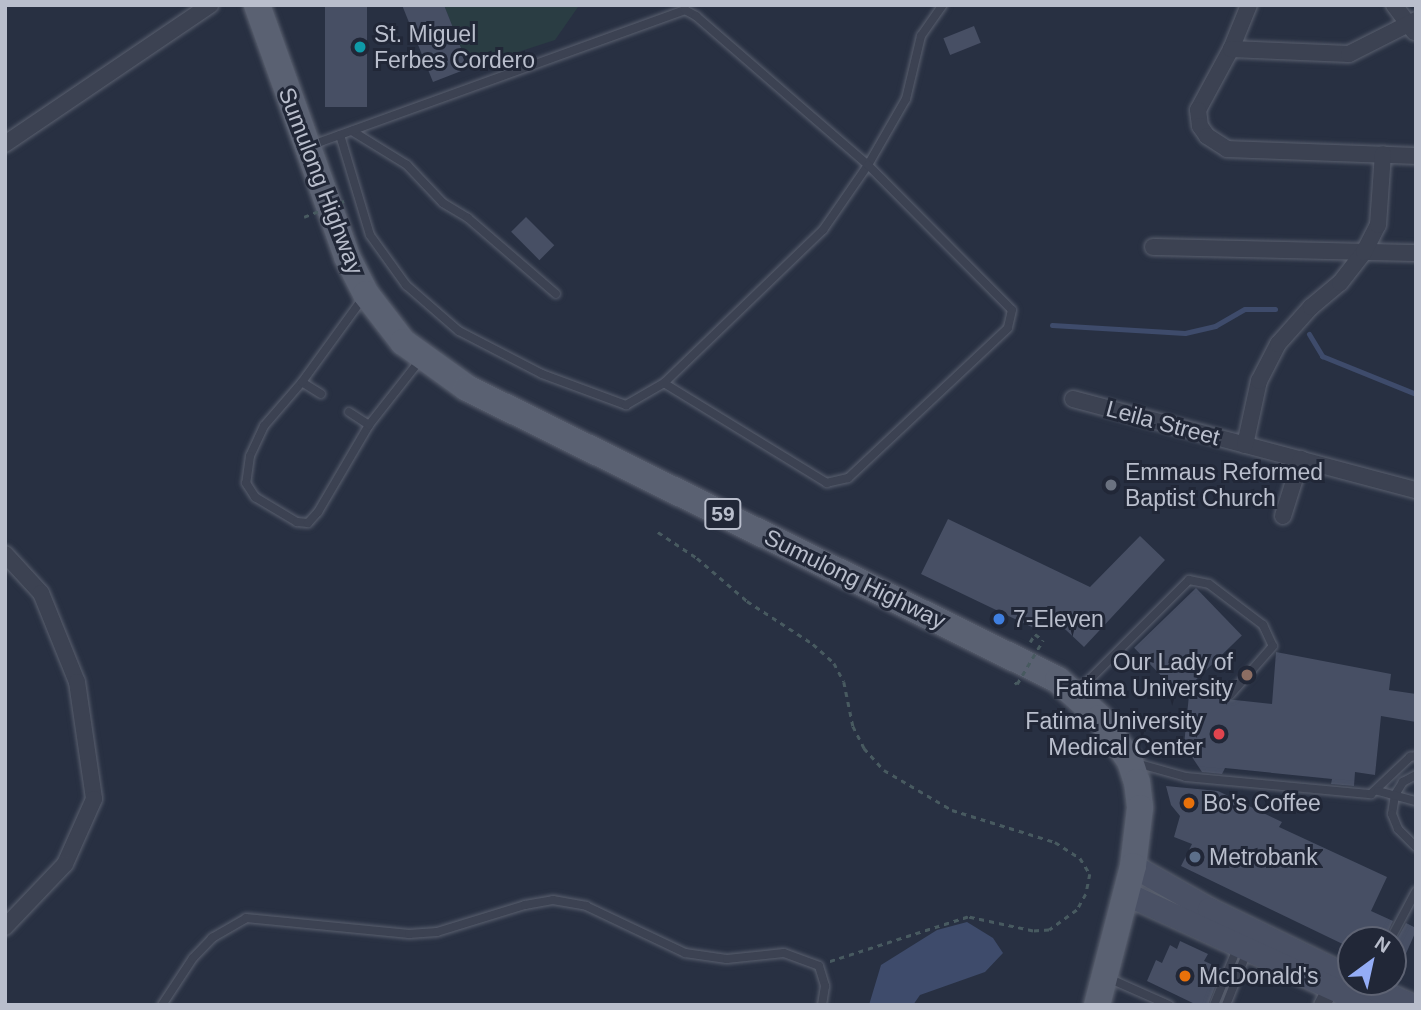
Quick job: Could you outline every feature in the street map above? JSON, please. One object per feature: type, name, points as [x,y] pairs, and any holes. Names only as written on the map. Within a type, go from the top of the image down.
[{"type":"main road","name":"Sumulong Highway","points":[[257,5],[347,257],[366,294],[403,342],[467,388],[1058,680],[1100,718],[1130,761],[1140,808],[1127,894],[1097,1005]]},
{"type":"street","points":[[5,144],[210,5]]},
{"type":"street","points":[[1250,5],[1231,49],[1198,110],[1200,125],[1207,136],[1227,149],[1416,156]]},
{"type":"street","points":[[1231,49],[1349,54],[1414,26],[1394,5]]},
{"type":"street","points":[[1245,444],[1259,381],[1278,344],[1311,307],[1340,283],[1364,251],[1378,225],[1383,154]]},
{"type":"street","points":[[1153,247],[1416,253]]},
{"type":"street","name":"Leila Street","points":[[1073,399],[1416,490]]},
{"type":"street","points":[[1283,516],[1301,459]]},
{"type":"street","points":[[5,554],[41,593],[77,682],[94,799],[65,864],[5,927]]},
{"type":"street","points":[[1133,866],[1253,946]]},
{"type":"street","points":[[1127,894],[1337,982]]},
{"type":"street","points":[[1378,996],[1411,1005]]},
{"type":"lane","points":[[340,135],[370,235],[406,285],[459,331],[542,374],[626,405],[664,383],[823,230],[868,165],[906,99],[921,36],[943,5]]},
{"type":"lane","points":[[307,147],[685,10],[706,24],[868,165],[1012,310],[1008,327],[848,478],[827,483],[664,383]]},
{"type":"lane","points":[[352,131],[407,164],[443,202],[468,218],[556,294]]},
{"type":"lane","points":[[366,294],[302,382],[264,426],[250,456],[246,483],[255,497],[297,522],[308,523],[318,512],[369,425],[423,356]]},
{"type":"lane","points":[[302,382],[321,394]]},
{"type":"lane","points":[[349,412],[369,425]]},
{"type":"lane","points":[[1075,694],[1189,580],[1209,584],[1263,625],[1272,646],[1230,695]]},
{"type":"lane","points":[[1378,791],[1410,757],[1416,756]]},
{"type":"lane","points":[[1130,761],[1186,777],[1353,793],[1378,791],[1416,801]]},
{"type":"lane","points":[[1416,775],[1403,782],[1395,796],[1392,814],[1398,829],[1416,847]]},
{"type":"lane","points":[[1397,926],[1416,891]]},
{"type":"lane","points":[[162,1005],[193,958],[212,938],[246,918],[409,934],[437,932],[526,905],[553,900],[586,906],[685,953],[727,959],[785,953],[819,966],[825,986],[822,1005]]},
{"type":"lane","points":[[1214,1005],[1253,946]]},
{"type":"lane","points":[[1226,1005],[1253,946]]},
{"type":"lane","points":[[1105,977],[1169,1005]]},
{"type":"path","points":[[304,217],[344,201]]},
{"type":"path","points":[[657,532],[697,558],[747,601],[813,644],[834,663],[844,682],[853,726],[864,748],[884,770],[953,810],[1055,842],[1080,858],[1090,874],[1086,894],[1077,911],[1049,930],[1032,931],[968,917],[819,966]]},
{"type":"path","points":[[1015,682],[1017,684],[1043,640]]},
{"type":"shaded area","points":[[444,5],[578,7],[555,40],[469,68]]},
{"type":"water","points":[[967,922],[993,938],[1003,953],[985,972],[920,995],[913,1005],[869,1005],[881,965],[937,930]]},
{"type":"building","points":[[325,5],[367,5],[367,107],[325,107]]},
{"type":"building","points":[[402,5],[444,5],[469,68],[433,82]]},
{"type":"building","points":[[974,26],[981,43],[950,55],[943,38]]},
{"type":"building","points":[[526,217],[554,245],[539,260],[511,232]]},
{"type":"building","points":[[948,519],[1090,587],[1140,536],[1165,560],[1084,647],[1049,614],[1038,630],[921,574]]},
{"type":"building","points":[[1196,588],[1242,635],[1180,695],[1134,648]]},
{"type":"building","points":[[1276,652],[1391,674],[1389,690],[1416,694],[1416,722],[1381,716],[1375,775],[1355,772],[1354,786],[1331,784],[1332,779],[1225,768],[1222,774],[1202,772],[1184,745],[1189,695],[1272,704]]},
{"type":"building","points":[[1166,786],[1218,791],[1282,822],[1279,827],[1387,877],[1371,911],[1393,921],[1391,926],[1337,926],[1337,941],[1181,866],[1192,844],[1174,837],[1180,816],[1171,805]]},
{"type":"building","points":[[1406,923],[1416,928],[1407,951],[1407,926],[1404,926]]},
{"type":"building","name":"McDonald's","points":[[1180,941],[1208,954],[1204,961],[1222,969],[1208,1005],[1197,1005],[1147,981],[1156,960],[1162,963],[1170,945],[1177,949]]},
{"type":"waterway","points":[[1052,325],[1185,333],[1215,326],[1245,309],[1275,309]]},
{"type":"waterway","points":[[1309,334],[1322,356],[1416,394]]},
{"type":"place","name":"St. Miguel Ferbes Cordero","points":[[360,47]]},
{"type":"place","name":"Emmaus Reformed Baptist Church","points":[[1111,485]]},
{"type":"place","name":"7-Eleven","points":[[999,619]]},
{"type":"place","name":"Our Lady of Fatima University","points":[[1247,675]]},
{"type":"place","name":"Fatima University Medical Center","points":[[1219,734]]},
{"type":"place","name":"Bo's Coffee","points":[[1189,803]]},
{"type":"place","name":"Metrobank","points":[[1195,857]]},
{"type":"place","name":"McDonald's","points":[[1185,976]]}]
